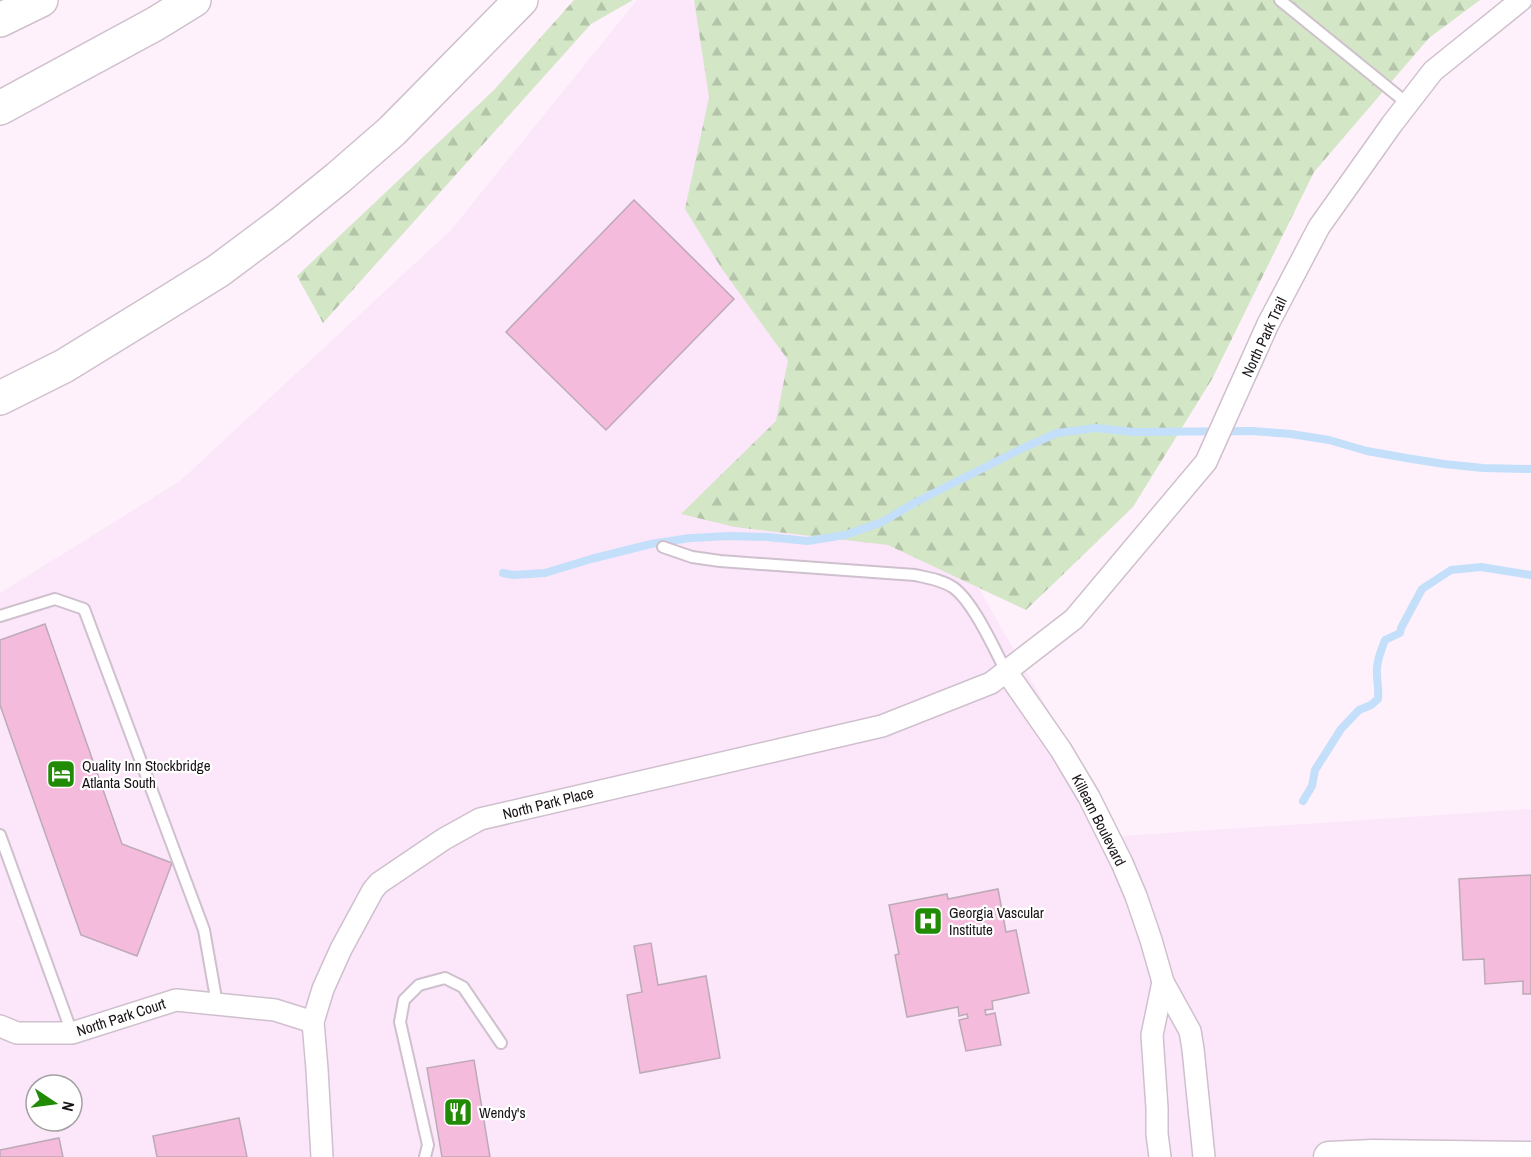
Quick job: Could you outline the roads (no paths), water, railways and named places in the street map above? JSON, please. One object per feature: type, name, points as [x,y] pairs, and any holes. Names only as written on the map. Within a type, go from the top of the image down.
[{"type":"highway","points":[[0,20],[41,0]]},
{"type":"highway","points":[[0,108],[155,24],[194,0]]},
{"type":"highway","points":[[0,398],[64,366],[162,306],[218,270],[281,224],[392,131],[521,0]]},
{"type":"street","name":"North Park Trail","points":[[1006,671],[1074,619],[1206,462],[1268,324],[1319,227],[1392,124],[1433,72],[1521,0]]},
{"type":"street","name":"Killearn Boulevard","points":[[1006,671],[1061,750],[1089,797],[1136,896],[1163,982],[1190,1031],[1204,1157]]},
{"type":"street","name":"North Park Place","points":[[321,1157],[313,1022],[323,989],[341,949],[379,883],[480,819],[882,726],[991,683],[1006,671]]},
{"type":"street","name":"Killearn Boulevard","points":[[1160,1157],[1152,1035],[1163,982]]},
{"type":"street","name":"North Park Court","points":[[0,1026],[16,1033],[72,1033],[176,1000],[275,1010],[313,1022]]},
{"type":"street","points":[[1329,1157],[1373,1155],[1531,1157]]},
{"type":"lane","points":[[1283,1],[1408,104]]},
{"type":"lane","points":[[663,547],[692,557],[720,561],[915,575],[943,582],[954,588],[964,598],[1006,671]]},
{"type":"lane","points":[[0,616],[55,599],[84,609],[204,930],[217,1004]]},
{"type":"lane","points":[[0,835],[72,1033]]},
{"type":"lane","points":[[425,1157],[428,1145],[400,1022],[404,1000],[419,985],[445,978],[463,987],[501,1043]]},
{"type":"waterway","points":[[503,573],[513,575],[545,573],[651,544],[690,538],[729,536],[807,541],[845,535],[882,522],[916,502],[1057,433],[1096,428],[1134,432],[1252,431],[1291,434],[1329,440],[1367,451],[1444,464],[1531,469]]},
{"type":"waterway","points":[[1303,801],[1312,786],[1315,770],[1341,729],[1359,710],[1378,699],[1377,665],[1385,640],[1400,633],[1422,589],[1451,570],[1481,567],[1531,575]]},
{"type":"place","name":"Quality Inn Stockbridge Atlanta South","points":[[61,774]]},
{"type":"place","name":"Georgia Vascular Institute","points":[[928,921]]},
{"type":"place","name":"Wendy's","points":[[458,1112]]}]
